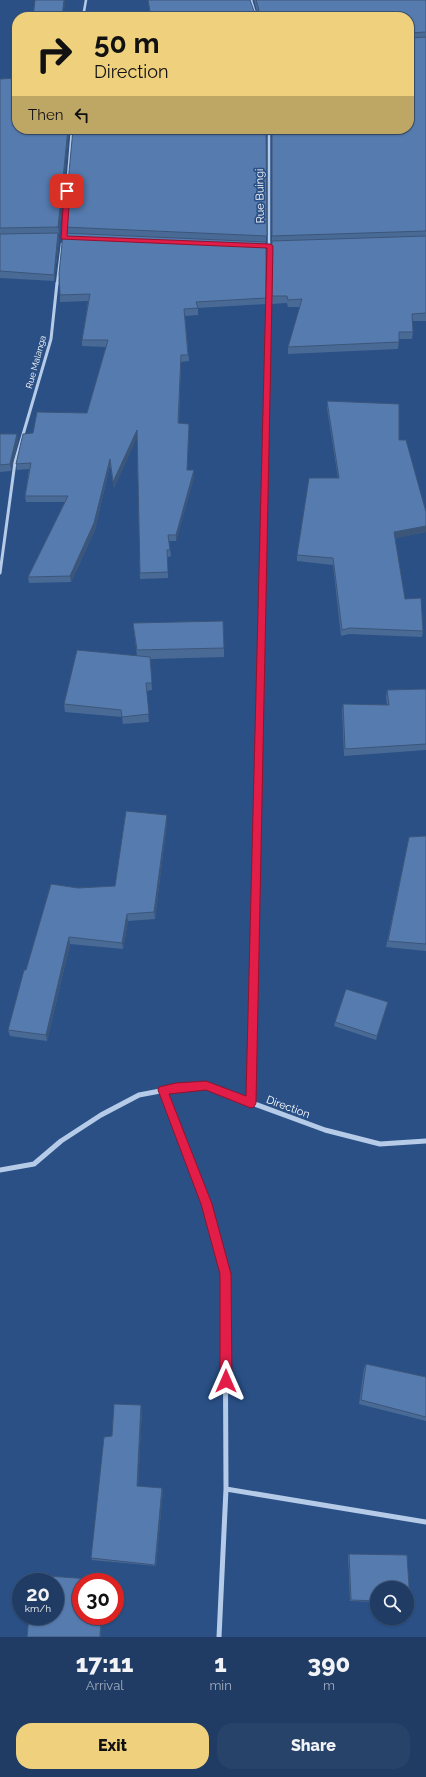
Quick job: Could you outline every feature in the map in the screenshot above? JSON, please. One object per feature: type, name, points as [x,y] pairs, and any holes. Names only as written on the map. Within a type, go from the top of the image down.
[{"type":"street","points":[[84,12],[86,0]]},
{"type":"street","points":[[251,0],[255,12]]},
{"type":"street","points":[[65,214],[72,134]]},
{"type":"street","name":"Rue Buingi","points":[[251,1103],[270,246],[269,134]]},
{"type":"street","name":"Rue Malanga","points":[[0,572],[14,462],[51,339],[63,238]]},
{"type":"street","points":[[262,246],[270,246]]},
{"type":"street","name":"Direction","points":[[0,1170],[34,1164],[61,1141],[101,1115],[139,1095],[176,1088],[206,1086],[325,1130],[380,1144],[426,1141]]},
{"type":"street","points":[[163,1090],[207,1204],[225,1274],[226,1489],[219,1637]]},
{"type":"street","points":[[226,1489],[426,1522]]},
{"type":"building","points":[[35,0],[64,0],[63,12],[34,12]]},
{"type":"building","points":[[148,0],[250,0],[256,12],[150,12]]},
{"type":"building","points":[[256,0],[426,0],[426,32],[414,33],[414,12],[258,12],[259,10]]},
{"type":"building","points":[[426,37],[426,231],[272,236],[272,134],[414,134],[414,38]]},
{"type":"building","points":[[12,78],[12,134],[67,134],[58,227],[0,228],[0,79]]},
{"type":"building","points":[[73,134],[266,134],[267,236],[64,227]]},
{"type":"building","points":[[58,233],[54,275],[0,271],[0,234]]},
{"type":"building","points":[[63,233],[266,242],[266,298],[196,302],[198,308],[184,309],[188,355],[181,355],[178,423],[189,424],[187,470],[194,470],[176,535],[168,535],[170,550],[167,550],[168,572],[140,573],[137,430],[113,482],[110,459],[94,523],[70,576],[28,577],[68,496],[25,496],[31,463],[16,464],[23,434],[33,433],[37,412],[87,413],[108,340],[82,340],[90,294],[60,295],[59,274]]},
{"type":"building","points":[[426,236],[426,313],[412,314],[413,332],[399,332],[399,342],[288,347],[302,299],[288,300],[287,296],[272,296],[272,241]]},
{"type":"building","points":[[327,401],[399,404],[399,440],[406,440],[426,512],[426,526],[394,532],[405,599],[421,598],[423,631],[350,628],[342,630],[333,558],[297,555],[309,478],[339,478]]},
{"type":"building","points":[[0,434],[17,434],[10,464],[0,465]]},
{"type":"building","points":[[223,621],[224,648],[137,650],[133,623]]},
{"type":"building","points":[[77,650],[150,657],[152,683],[146,683],[149,714],[122,717],[121,710],[64,704]]},
{"type":"building","points":[[426,689],[426,744],[345,749],[343,704],[389,705],[387,690]]},
{"type":"building","points":[[126,811],[167,815],[154,912],[127,914],[122,943],[69,937],[46,1035],[8,1030],[24,970],[26,970],[51,884],[78,888],[115,886]]},
{"type":"building","points":[[426,836],[426,944],[388,941],[409,837]]},
{"type":"building","points":[[346,989],[388,1002],[377,1036],[335,1022]]},
{"type":"building","points":[[366,1364],[426,1377],[426,1417],[361,1400]]},
{"type":"building","points":[[114,1404],[141,1405],[137,1486],[162,1488],[155,1565],[91,1558],[104,1437],[112,1436]]},
{"type":"building","points":[[349,1554],[407,1555],[409,1581],[370,1581],[370,1601],[351,1600]]},
{"type":"building","points":[[64,1577],[72,1578],[72,1625],[101,1625],[100,1637],[27,1637],[28,1625],[64,1625]]},
{"type":"route","points":[[67,191],[63,238],[270,246],[251,1103],[206,1086],[163,1090],[207,1204],[225,1274],[226,1381]]}]
